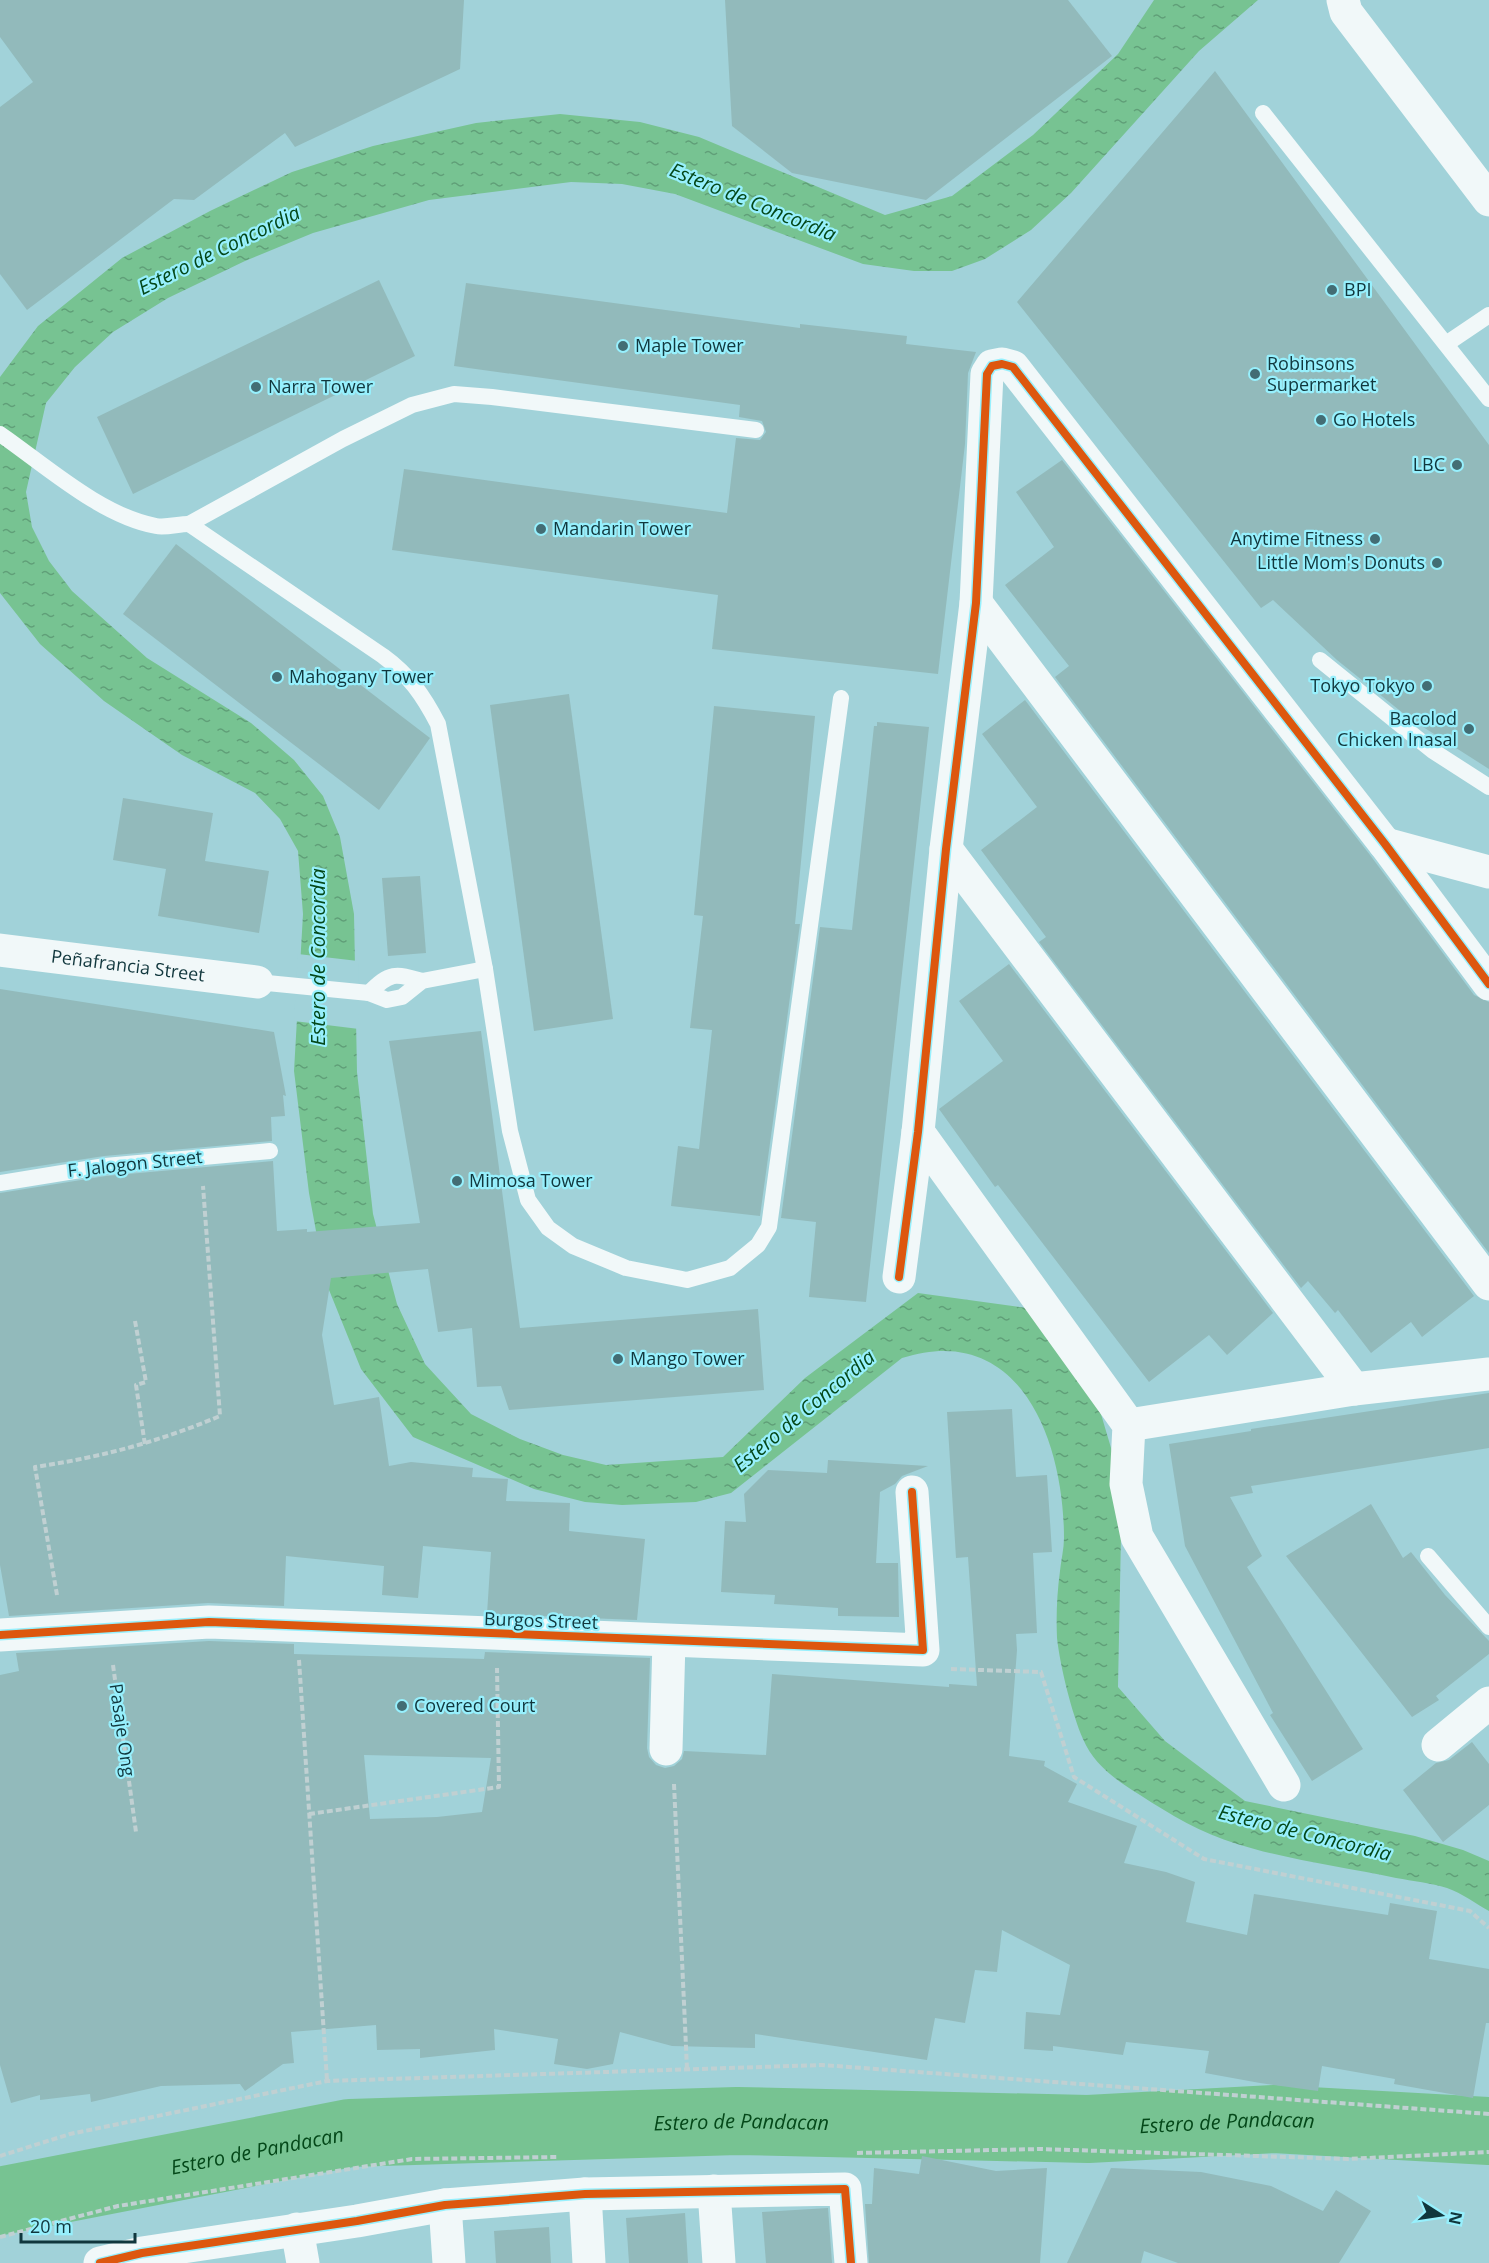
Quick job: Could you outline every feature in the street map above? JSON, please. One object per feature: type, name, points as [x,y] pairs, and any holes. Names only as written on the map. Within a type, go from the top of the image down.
[{"type":"street","points":[[1336,4],[1489,200]]},
{"type":"street","points":[[899,1277],[918,1132],[946,849],[976,603],[987,374],[992,366],[1002,364],[1012,368],[1385,844],[1489,984]]},
{"type":"street","points":[[976,603],[1489,1284]]},
{"type":"street","points":[[1385,844],[1489,872]]},
{"type":"street","points":[[946,849],[1354,1389]]},
{"type":"street","name":"Peñafrancia Street","points":[[0,950],[265,983]]},
{"type":"street","points":[[918,1132],[1129,1425],[1126,1484],[1137,1537],[1284,1785]]},
{"type":"street","points":[[1129,1425],[1354,1389],[1489,1374]]},
{"type":"street","points":[[912,1492],[923,1650]]},
{"type":"street","name":"Burgos Street","points":[[0,1635],[209,1622],[923,1650]]},
{"type":"street","points":[[666,1749],[669,1641]]},
{"type":"street","points":[[1438,1745],[1489,1703]]},
{"type":"street","points":[[100,2263],[143,2258],[297,2229],[357,2222],[445,2205],[585,2194],[845,2189],[851,2263]]},
{"type":"street","points":[[714,2191],[719,2263]]},
{"type":"street","points":[[585,2194],[589,2263]]},
{"type":"street","points":[[445,2205],[449,2263]]},
{"type":"street","points":[[297,2229],[303,2263]]},
{"type":"lane","points":[[1263,113],[1489,399]]},
{"type":"lane","points":[[1446,344],[1489,315]]},
{"type":"lane","points":[[0,434],[78,490],[141,522],[159,527],[189,524],[343,439],[412,405],[434,397],[454,394],[492,397],[750,430]]},
{"type":"lane","points":[[189,524],[383,656],[404,672],[423,694],[438,724],[485,969],[510,1131],[528,1200],[548,1228],[573,1246],[626,1268],[687,1280],[730,1268],[758,1245],[769,1227],[841,698]]},
{"type":"lane","points":[[1320,660],[1433,751],[1489,787]]},
{"type":"lane","points":[[265,983],[366,994],[387,1000],[402,997],[422,981],[485,969]]},
{"type":"lane","name":"F. Jalogon Street","points":[[0,1182],[105,1166],[270,1151]]},
{"type":"lane","points":[[1428,1556],[1489,1627]]},
{"type":"path","points":[[63,1631],[35,1467],[86,1459],[145,1445],[220,1416],[201,1157]]},
{"type":"path","points":[[135,1321],[146,1382],[136,1385],[145,1445]]},
{"type":"path","points":[[297,1626],[327,2081]]},
{"type":"path","points":[[309,1814],[499,1787],[496,1635]]},
{"type":"path","points":[[923,1650],[952,1670],[1041,1672],[1074,1777],[1204,1859],[1470,1911],[1489,1928]]},
{"type":"path","points":[[666,1749],[674,1776],[687,2069]]},
{"type":"path","points":[[0,2156],[70,2134],[327,2081],[822,2065],[1489,2114]]},
{"type":"path","points":[[872,2153],[1040,2149],[1348,2158],[1489,2152]]},
{"type":"water","name":"Estero de Concordia","points":[[1154,0],[1258,0],[1199,51],[1071,193],[1031,230],[985,259],[952,271],[914,271],[863,264],[675,194],[622,184],[571,182],[429,200],[313,233],[245,261],[168,298],[113,332],[75,367],[46,403],[26,492],[32,527],[49,561],[72,591],[147,658],[251,723],[294,760],[323,796],[340,837],[354,914],[357,1072],[373,1214],[397,1304],[425,1364],[471,1414],[520,1439],[563,1455],[606,1465],[723,1457],[805,1378],[918,1293],[1042,1310],[1090,1377],[1122,1485],[1118,1687],[1165,1741],[1245,1801],[1415,1836],[1463,1850],[1489,1861],[1489,1911],[1441,1886],[1296,1859],[1224,1840],[1163,1810],[1107,1772],[1093,1757],[1075,1717],[1067,1690],[1057,1638],[1057,1604],[1064,1538],[1062,1501],[1055,1464],[1044,1429],[1028,1398],[1006,1373],[978,1357],[943,1351],[902,1358],[731,1493],[696,1502],[622,1505],[585,1502],[534,1489],[413,1437],[361,1369],[325,1280],[309,1193],[294,1071],[303,914],[298,851],[280,819],[255,793],[182,755],[104,701],[40,644],[0,593],[0,377],[38,326],[122,258],[210,211],[292,172],[373,146],[476,123],[560,114],[640,122],[699,137],[885,215],[952,196],[1033,135],[1118,54]]},
{"type":"pier","points":[[298,954],[358,961],[359,1029],[294,1021]]},
{"type":"building","points":[[0,0],[464,0],[460,69],[295,147],[285,133],[194,200],[174,199],[27,310],[0,274],[0,107],[33,82],[0,37]]},
{"type":"building","points":[[725,0],[1068,0],[1112,56],[926,200],[792,173],[732,126]]},
{"type":"building","name":"Robinsons Supermarket","points":[[1215,71],[1489,445],[1489,769],[1409,718],[1337,660],[1273,600],[1261,608],[1017,302]]},
{"type":"building","name":"Narra Tower","points":[[379,280],[415,356],[133,494],[97,417]]},
{"type":"building","points":[[466,283],[800,328],[800,324],[907,336],[906,344],[976,352],[968,373],[965,444],[938,674],[712,649],[718,595],[392,550],[404,469],[727,513],[736,438],[760,440],[766,432],[762,421],[739,417],[740,405],[454,366]]},
{"type":"building","points":[[1062,460],[1370,855],[1474,995],[1489,1002],[1489,1253],[1055,677],[1069,666],[1005,585],[1054,547],[1016,492]]},
{"type":"building","name":"Mahogany Tower","points":[[176,544],[430,738],[379,810],[123,614]]},
{"type":"building","points":[[569,694],[613,1019],[534,1031],[490,705]]},
{"type":"building","points":[[1025,700],[1474,1296],[1422,1337],[1411,1322],[1371,1353],[1338,1310],[1335,1313],[1308,1281],[1301,1288],[1039,942],[1046,937],[981,850],[1037,807],[982,734]]},
{"type":"building","points":[[714,706],[815,716],[795,924],[800,924],[760,1216],[671,1206],[678,1146],[699,1149],[712,1030],[690,1028],[703,916],[694,915]]},
{"type":"building","points":[[877,722],[929,727],[866,1302],[809,1297],[816,1222],[781,1218],[820,927],[852,930],[874,726],[877,726]]},
{"type":"building","points":[[123,798],[213,813],[205,861],[269,871],[259,933],[158,916],[166,869],[113,860]]},
{"type":"building","points":[[420,876],[426,953],[388,956],[382,878]]},
{"type":"building","points":[[1009,964],[1273,1313],[1227,1355],[1209,1335],[1149,1382],[998,1185],[995,1187],[939,1109],[1003,1061],[959,1001]]},
{"type":"building","points":[[0,989],[274,1032],[286,1096],[283,1095],[285,1116],[271,1117],[272,1141],[104,1156],[0,1172]]},
{"type":"building","points":[[481,1031],[520,1328],[758,1309],[764,1390],[509,1410],[501,1386],[477,1387],[472,1328],[438,1332],[428,1269],[331,1278],[322,1335],[334,1405],[379,1397],[389,1466],[411,1462],[473,1468],[472,1477],[508,1479],[506,1501],[570,1503],[569,1531],[645,1539],[637,1620],[487,1614],[491,1552],[423,1546],[418,1598],[382,1595],[384,1566],[286,1556],[284,1606],[208,1603],[9,1616],[0,1565],[0,1193],[106,1176],[273,1161],[277,1231],[307,1229],[307,1232],[420,1223],[389,1041]]},
{"type":"building","points":[[1489,1393],[1489,1448],[1251,1486],[1253,1493],[1230,1497],[1262,1556],[1247,1567],[1363,1749],[1312,1781],[1270,1715],[1273,1713],[1185,1546],[1169,1444],[1251,1431],[1251,1429]]},
{"type":"building","points":[[1012,1409],[1016,1477],[1047,1475],[1052,1552],[1033,1553],[1037,1633],[1016,1634],[1017,1650],[1009,1756],[1045,1761],[1044,1766],[1077,1784],[1068,1802],[1137,1826],[1124,1863],[1166,1872],[1195,1882],[1186,1922],[1247,1935],[1254,1894],[1388,1915],[1390,1903],[1437,1911],[1429,1959],[1489,1969],[1489,2023],[1486,2023],[1473,2098],[1394,2084],[1395,2079],[1322,2066],[1318,2091],[1260,2083],[1205,2073],[1209,2051],[1126,2042],[1123,2055],[1053,2046],[1053,2051],[1024,2049],[1026,2012],[1060,2015],[1070,1965],[1002,1930],[997,1972],[975,1970],[965,2023],[935,2018],[927,2060],[755,2034],[755,2048],[672,2046],[620,2032],[613,2064],[587,2069],[554,2064],[558,2039],[494,2029],[495,2050],[420,2058],[420,2049],[377,2050],[376,2025],[291,2032],[294,2063],[283,2064],[245,2091],[240,2084],[161,2086],[91,2102],[90,2094],[40,2100],[40,2095],[11,2103],[0,2065],[0,1675],[19,1671],[16,1653],[209,1641],[294,1644],[294,1654],[484,1659],[485,1652],[650,1658],[647,1748],[649,1757],[656,1765],[665,1768],[674,1766],[682,1759],[684,1751],[766,1755],[772,1674],[949,1687],[949,1684],[977,1686],[968,1557],[956,1558],[947,1412]],"holes":[[[364,1755],[491,1758],[482,1812],[437,1817],[370,1819]]]},
{"type":"building","points":[[828,1460],[928,1466],[902,1476],[895,1484],[880,1492],[876,1563],[898,1563],[899,1617],[838,1616],[838,1608],[774,1604],[775,1595],[721,1592],[725,1521],[746,1522],[744,1494],[768,1470],[827,1473]]},
{"type":"building","points":[[1371,1504],[1403,1558],[1411,1552],[1445,1595],[1489,1641],[1489,1654],[1436,1696],[1439,1700],[1412,1717],[1286,1556]]},
{"type":"building","points":[[1472,1742],[1489,1764],[1489,1805],[1443,1842],[1403,1790],[1436,1763],[1449,1760]]},
{"type":"building","points":[[922,2156],[996,2171],[1047,2168],[1040,2263],[869,2263],[865,2204],[872,2204],[874,2168],[919,2174]]},
{"type":"building","points":[[1111,2168],[1201,2172],[1271,2186],[1323,2211],[1336,2190],[1371,2211],[1339,2263],[1178,2263],[1144,2251],[1141,2263],[1067,2263]]},
{"type":"building","points":[[828,2208],[832,2263],[766,2263],[762,2212]]},
{"type":"building","points":[[685,2213],[688,2263],[629,2263],[626,2218]]},
{"type":"building","points":[[549,2227],[551,2263],[496,2263],[494,2231]]},
{"type":"waterway","name":"Estero de Pandacan","points":[[0,2201],[350,2133],[737,2121],[1088,2129],[1274,2119],[1489,2131]]},
{"type":"cycle path","points":[[899,1277],[918,1132],[946,849],[976,603],[987,374],[992,366],[1002,364],[1013,367],[1385,844],[1489,984]]},
{"type":"cycle path","points":[[0,1635],[209,1622],[923,1650],[912,1492]]},
{"type":"cycle path","points":[[100,2263],[142,2253],[357,2221],[445,2205],[585,2194],[845,2189],[851,2263]]},
{"type":"place","name":"BPI","points":[[1332,290]]},
{"type":"place","name":"Maple Tower","points":[[623,346]]},
{"type":"place","name":"Robinsons Supermarket","points":[[1255,374]]},
{"type":"place","name":"Narra Tower","points":[[256,387]]},
{"type":"place","name":"Go Hotels","points":[[1321,420]]},
{"type":"place","name":"LBC","points":[[1457,465]]},
{"type":"place","name":"Mandarin Tower","points":[[541,529]]},
{"type":"place","name":"Anytime Fitness","points":[[1375,539]]},
{"type":"place","name":"Little Mom's Donuts","points":[[1437,563]]},
{"type":"place","name":"Mahogany Tower","points":[[277,677]]},
{"type":"place","name":"Tokyo Tokyo","points":[[1427,686]]},
{"type":"place","name":"Bacolod Chicken Inasal","points":[[1469,729]]},
{"type":"place","name":"Mimosa Tower","points":[[457,1181]]},
{"type":"place","name":"Mango Tower","points":[[618,1359]]},
{"type":"place","name":"Covered Court","points":[[402,1706]]}]
